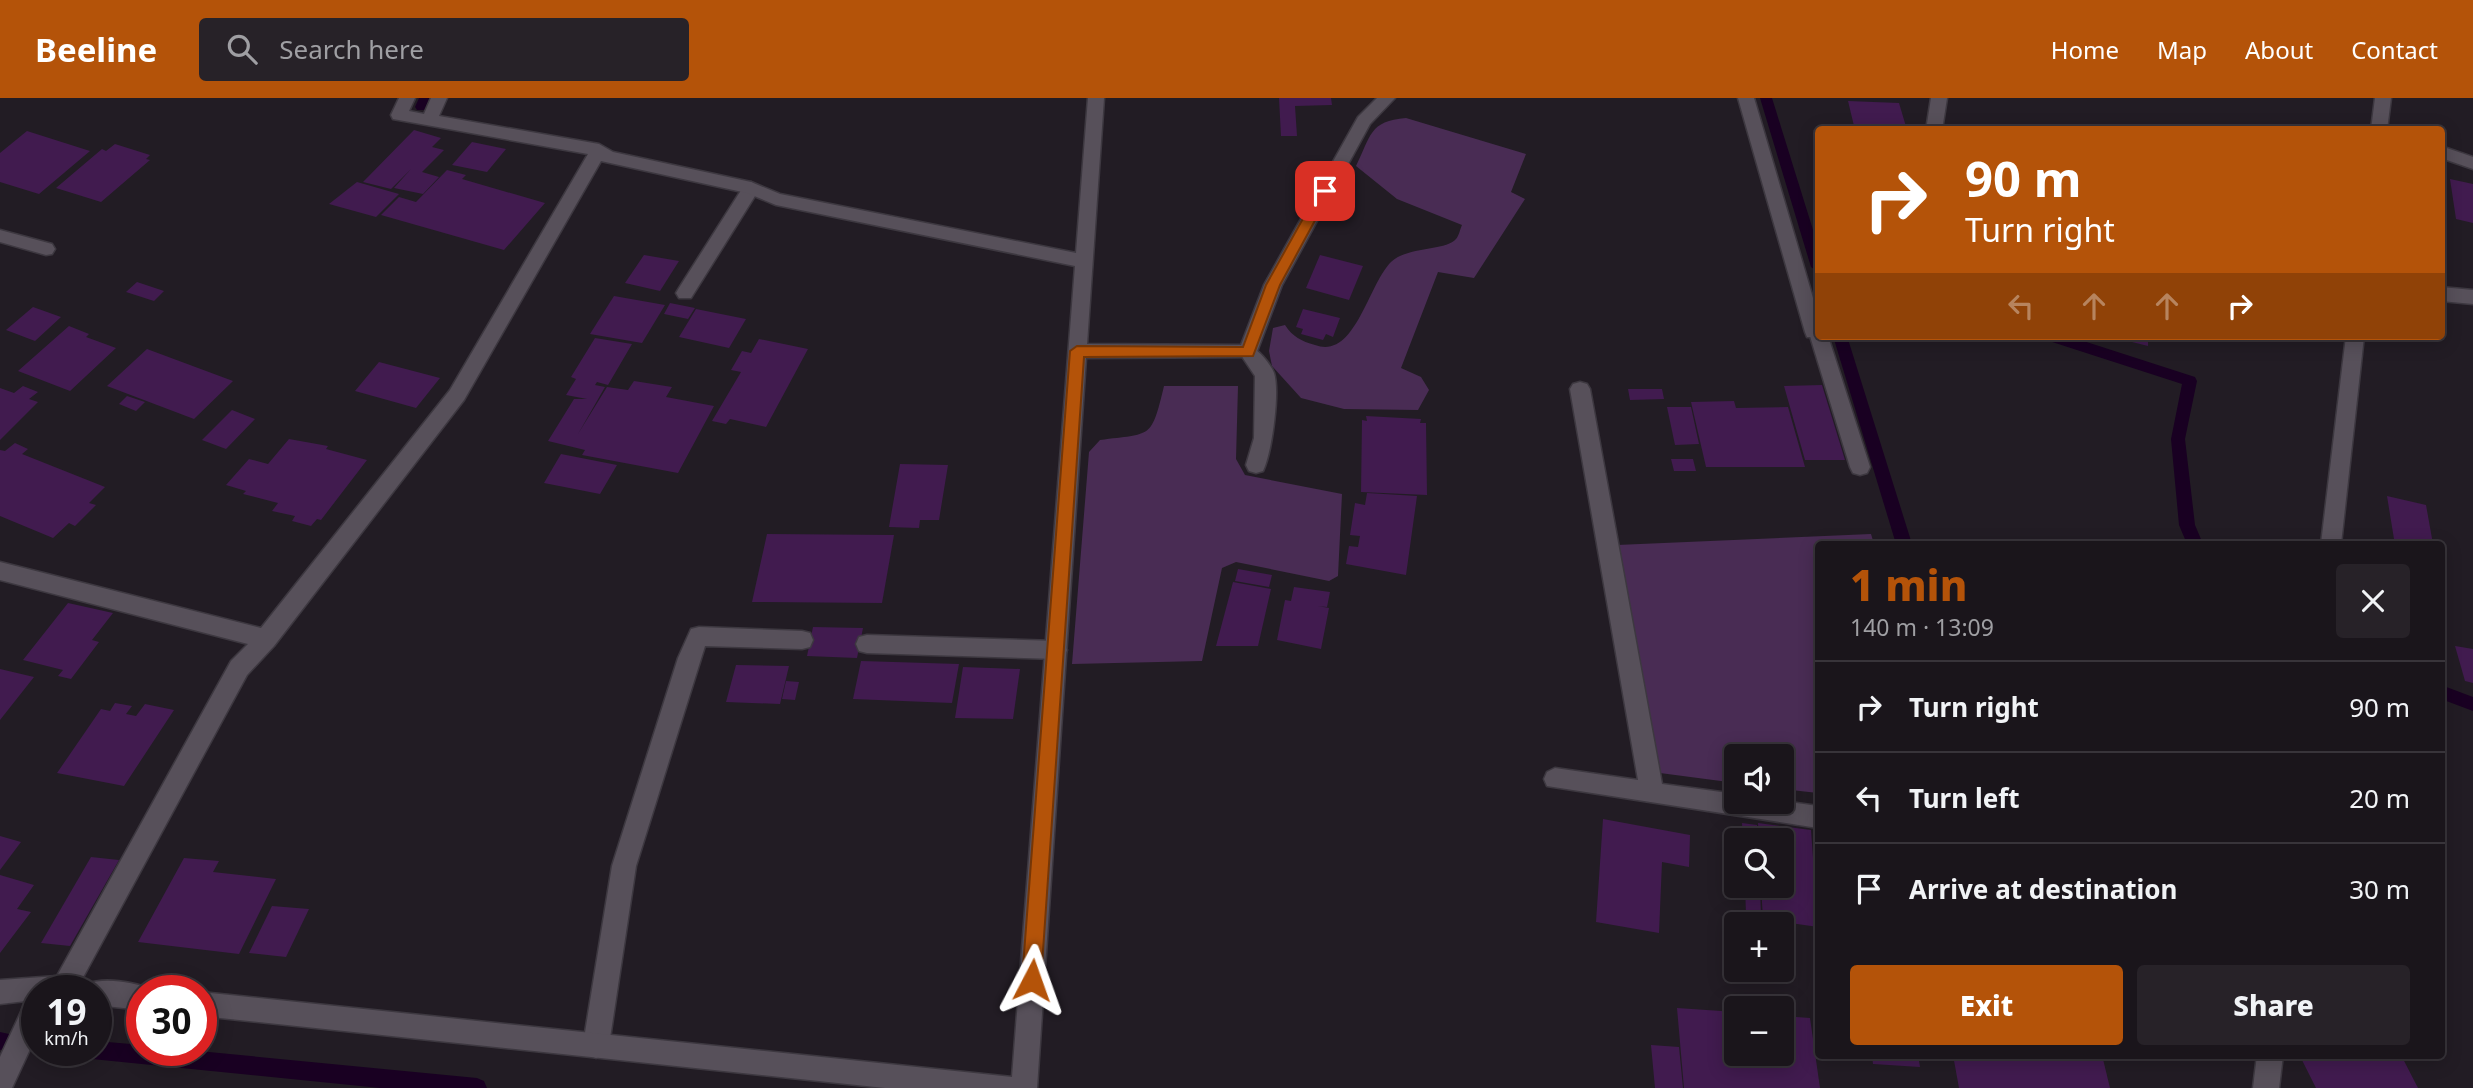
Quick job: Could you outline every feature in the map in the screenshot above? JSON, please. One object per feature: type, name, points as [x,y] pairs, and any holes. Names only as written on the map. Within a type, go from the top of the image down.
[{"type":"street","points":[[407,98],[399,115],[599,150],[608,158],[751,188],[776,199],[1084,261]]},
{"type":"street","points":[[429,120],[439,98]]},
{"type":"street","points":[[1024,1088],[1096,98]]},
{"type":"street","points":[[1248,352],[1273,285],[1364,121],[1387,98]]},
{"type":"street","points":[[1746,98],[1815,327]]},
{"type":"street","points":[[1935,126],[1940,98]]},
{"type":"street","points":[[2380,126],[2383,98]]},
{"type":"street","points":[[62,975],[239,668],[266,639],[457,396],[599,150]]},
{"type":"street","points":[[2445,153],[2473,163]]},
{"type":"street","points":[[685,293],[751,188]]},
{"type":"street","points":[[0,236],[46,249]]},
{"type":"street","points":[[2445,294],[2473,297]]},
{"type":"street","points":[[1819,340],[1860,467]]},
{"type":"street","points":[[2330,541],[2355,340]]},
{"type":"street","points":[[1077,351],[1248,352]]},
{"type":"street","points":[[1248,352],[1265,374],[1264,438],[1256,465]]},
{"type":"street","points":[[1580,389],[1651,793]]},
{"type":"street","points":[[0,570],[266,639]]},
{"type":"street","points":[[596,1045],[624,866],[689,658],[699,636],[802,640]]},
{"type":"street","points":[[867,644],[1056,650]]},
{"type":"street","points":[[1555,779],[1815,817]]},
{"type":"street","points":[[0,992],[21,992]]},
{"type":"street","points":[[217,1006],[1007,1088]]},
{"type":"street","points":[[0,1085],[21,1047]]},
{"type":"street","points":[[2266,1088],[2270,1059]]},
{"type":"shaded area","points":[[1406,118],[1526,154],[1511,192],[1525,199],[1474,278],[1438,272],[1401,368],[1421,377],[1429,390],[1418,410],[1344,409],[1301,398],[1272,366],[1269,351],[1273,328],[1285,325],[1298,338],[1315,345],[1329,347],[1341,342],[1351,331],[1391,262],[1407,253],[1451,243],[1459,234],[1462,225],[1397,199],[1356,166],[1369,138],[1378,127]]},
{"type":"shaded area","points":[[1164,386],[1238,386],[1236,459],[1245,475],[1342,494],[1338,576],[1329,581],[1236,562],[1222,568],[1202,661],[1072,664],[1089,452],[1100,440],[1147,431],[1156,416]]},
{"type":"shaded area","points":[[1871,534],[1873,541],[1815,541],[1815,793],[1794,790],[1794,744],[1724,744],[1724,781],[1660,773],[1617,545]]},
{"type":"building","points":[[1279,98],[1331,98],[1332,105],[1295,106],[1297,136],[1281,136]]},
{"type":"building","points":[[1848,101],[1899,103],[1906,126],[1854,126]]},
{"type":"building","points":[[414,130],[441,138],[432,147],[444,150],[422,172],[439,177],[423,194],[394,188],[411,169],[391,189],[363,182]]},
{"type":"building","points":[[27,131],[90,151],[39,194],[0,182],[0,153]]},
{"type":"building","points":[[472,142],[506,149],[487,172],[452,165]]},
{"type":"building","points":[[115,144],[150,155],[146,159],[150,160],[101,202],[56,188],[102,149],[106,151]]},
{"type":"building","points":[[447,170],[466,175],[462,179],[545,203],[504,250],[381,215],[399,197],[416,202]]},
{"type":"building","points":[[2450,179],[2473,184],[2473,223],[2456,219]]},
{"type":"building","points":[[357,182],[399,194],[376,217],[329,204]]},
{"type":"building","points":[[644,255],[679,261],[660,291],[625,283]]},
{"type":"building","points":[[1320,255],[1363,266],[1349,300],[1306,288]]},
{"type":"building","points":[[137,282],[164,291],[154,301],[126,292]]},
{"type":"building","points":[[614,296],[665,305],[642,343],[590,334]]},
{"type":"building","points":[[670,303],[695,308],[688,319],[664,314]]},
{"type":"building","points":[[33,307],[61,317],[35,341],[6,330]]},
{"type":"building","points":[[696,309],[746,319],[729,348],[679,337]]},
{"type":"building","points":[[1303,309],[1340,318],[1333,337],[1326,334],[1323,340],[1301,334],[1303,329],[1296,327]]},
{"type":"building","points":[[69,326],[89,334],[86,337],[116,348],[70,391],[18,371]]},
{"type":"building","points":[[595,338],[632,344],[608,385],[597,382],[595,385],[605,387],[578,434],[607,387],[628,390],[634,381],[672,387],[666,397],[714,406],[678,473],[582,455],[585,450],[548,441],[574,399],[587,399],[566,395],[576,379],[571,377]]},
{"type":"building","points":[[759,339],[808,349],[766,427],[730,419],[726,424],[712,421],[741,372],[731,370],[742,351],[751,353]]},
{"type":"building","points":[[2124,340],[2148,340],[2148,346]]},
{"type":"building","points":[[147,349],[233,381],[194,419],[107,386]]},
{"type":"building","points":[[379,362],[440,378],[416,408],[355,391]]},
{"type":"building","points":[[1822,385],[1845,460],[1805,460],[1784,386]]},
{"type":"building","points":[[23,386],[38,392],[29,399],[38,402],[0,440],[0,388],[14,393]]},
{"type":"building","points":[[1628,389],[1662,389],[1664,399],[1630,400]]},
{"type":"building","points":[[127,396],[145,402],[136,411],[119,404]]},
{"type":"building","points":[[1734,401],[1736,408],[1788,407],[1805,467],[1706,467],[1691,402]]},
{"type":"building","points":[[1667,407],[1691,407],[1699,444],[1675,445]]},
{"type":"building","points":[[232,410],[255,419],[226,449],[202,440]]},
{"type":"building","points":[[1366,416],[1421,419],[1420,423],[1426,423],[1427,495],[1361,492],[1362,420],[1367,421]]},
{"type":"building","points":[[289,439],[328,446],[326,449],[367,460],[321,520],[317,519],[311,526],[292,521],[295,516],[272,511],[278,503],[243,494],[246,491],[226,485],[249,459],[268,464]]},
{"type":"building","points":[[15,443],[28,449],[22,454],[105,487],[89,503],[96,505],[75,526],[69,523],[53,538],[0,516],[0,450],[5,451]]},
{"type":"building","points":[[561,454],[617,465],[600,494],[544,483]]},
{"type":"building","points":[[1671,459],[1693,459],[1696,471],[1674,471]]},
{"type":"building","points":[[900,464],[948,465],[939,520],[920,520],[919,528],[889,527]]},
{"type":"building","points":[[1367,493],[1417,496],[1406,575],[1346,564],[1349,546],[1358,547],[1360,536],[1350,535],[1355,503],[1365,505]]},
{"type":"building","points":[[2387,496],[2426,505],[2432,541],[2394,539]]},
{"type":"building","points":[[767,534],[894,535],[882,603],[752,602]]},
{"type":"building","points":[[1238,569],[1272,575],[1269,587],[1235,581]]},
{"type":"building","points":[[1233,582],[1271,589],[1258,646],[1216,646]]},
{"type":"building","points":[[1294,587],[1330,592],[1327,607],[1318,606],[1329,608],[1321,649],[1277,640],[1285,600],[1291,601]]},
{"type":"building","points":[[68,603],[113,613],[92,640],[99,642],[71,679],[58,676],[63,670],[23,660]]},
{"type":"building","points":[[813,627],[863,628],[857,658],[807,656]]},
{"type":"building","points":[[2455,646],[2473,649],[2473,683],[2465,681]]},
{"type":"building","points":[[861,661],[959,664],[952,703],[853,699]]},
{"type":"building","points":[[736,665],[789,666],[780,704],[726,702]]},
{"type":"building","points":[[963,667],[1020,669],[1013,719],[955,718]]},
{"type":"building","points":[[0,669],[34,677],[0,720]]},
{"type":"building","points":[[786,681],[799,682],[795,700],[782,699]]},
{"type":"building","points":[[115,703],[132,706],[126,714],[136,716],[145,704],[174,710],[124,786],[57,773],[101,709],[110,711]]},
{"type":"building","points":[[1603,819],[1690,835],[1689,867],[1662,862],[1659,933],[1596,922]]},
{"type":"building","points":[[1742,823],[1757,825],[1757,828],[1742,828]]},
{"type":"building","points":[[1758,823],[1811,830],[1815,927],[1794,924],[1794,912],[1763,912],[1762,898],[1794,898],[1794,828],[1758,828]]},
{"type":"building","points":[[0,836],[21,842],[0,870]]},
{"type":"building","points":[[91,857],[119,860],[70,946],[41,943]]},
{"type":"building","points":[[184,858],[219,861],[213,872],[276,879],[239,954],[138,942]]},
{"type":"building","points":[[0,875],[34,885],[17,909],[31,912],[0,953]]},
{"type":"building","points":[[1745,898],[1760,898],[1761,912],[1746,912]]},
{"type":"building","points":[[272,906],[309,909],[286,957],[249,953]]},
{"type":"building","points":[[1677,1008],[1724,1011],[1724,1066],[1794,1066],[1794,1017],[1810,1018],[1820,1088],[1684,1088]]},
{"type":"building","points":[[1651,1045],[1679,1047],[1683,1088],[1655,1088]]},
{"type":"building","points":[[1872,1059],[1919,1059],[1920,1067],[1873,1064]]},
{"type":"building","points":[[1954,1059],[2103,1059],[2110,1088],[1959,1088]]},
{"type":"building","points":[[2302,1059],[2403,1059],[2418,1088],[2316,1088]]},
{"type":"waterway","points":[[421,107],[425,98]]},
{"type":"waterway","points":[[1766,98],[1815,257]]},
{"type":"waterway","points":[[1841,340],[1903,541]]},
{"type":"waterway","points":[[2063,340],[2190,381],[2178,439],[2187,525],[2194,541]]},
{"type":"waterway","points":[[2445,694],[2473,704]]},
{"type":"waterway","points":[[112,1052],[477,1088]]},
{"type":"route","points":[[1032,980],[1077,351],[1248,352],[1273,285],[1325,191]]}]
